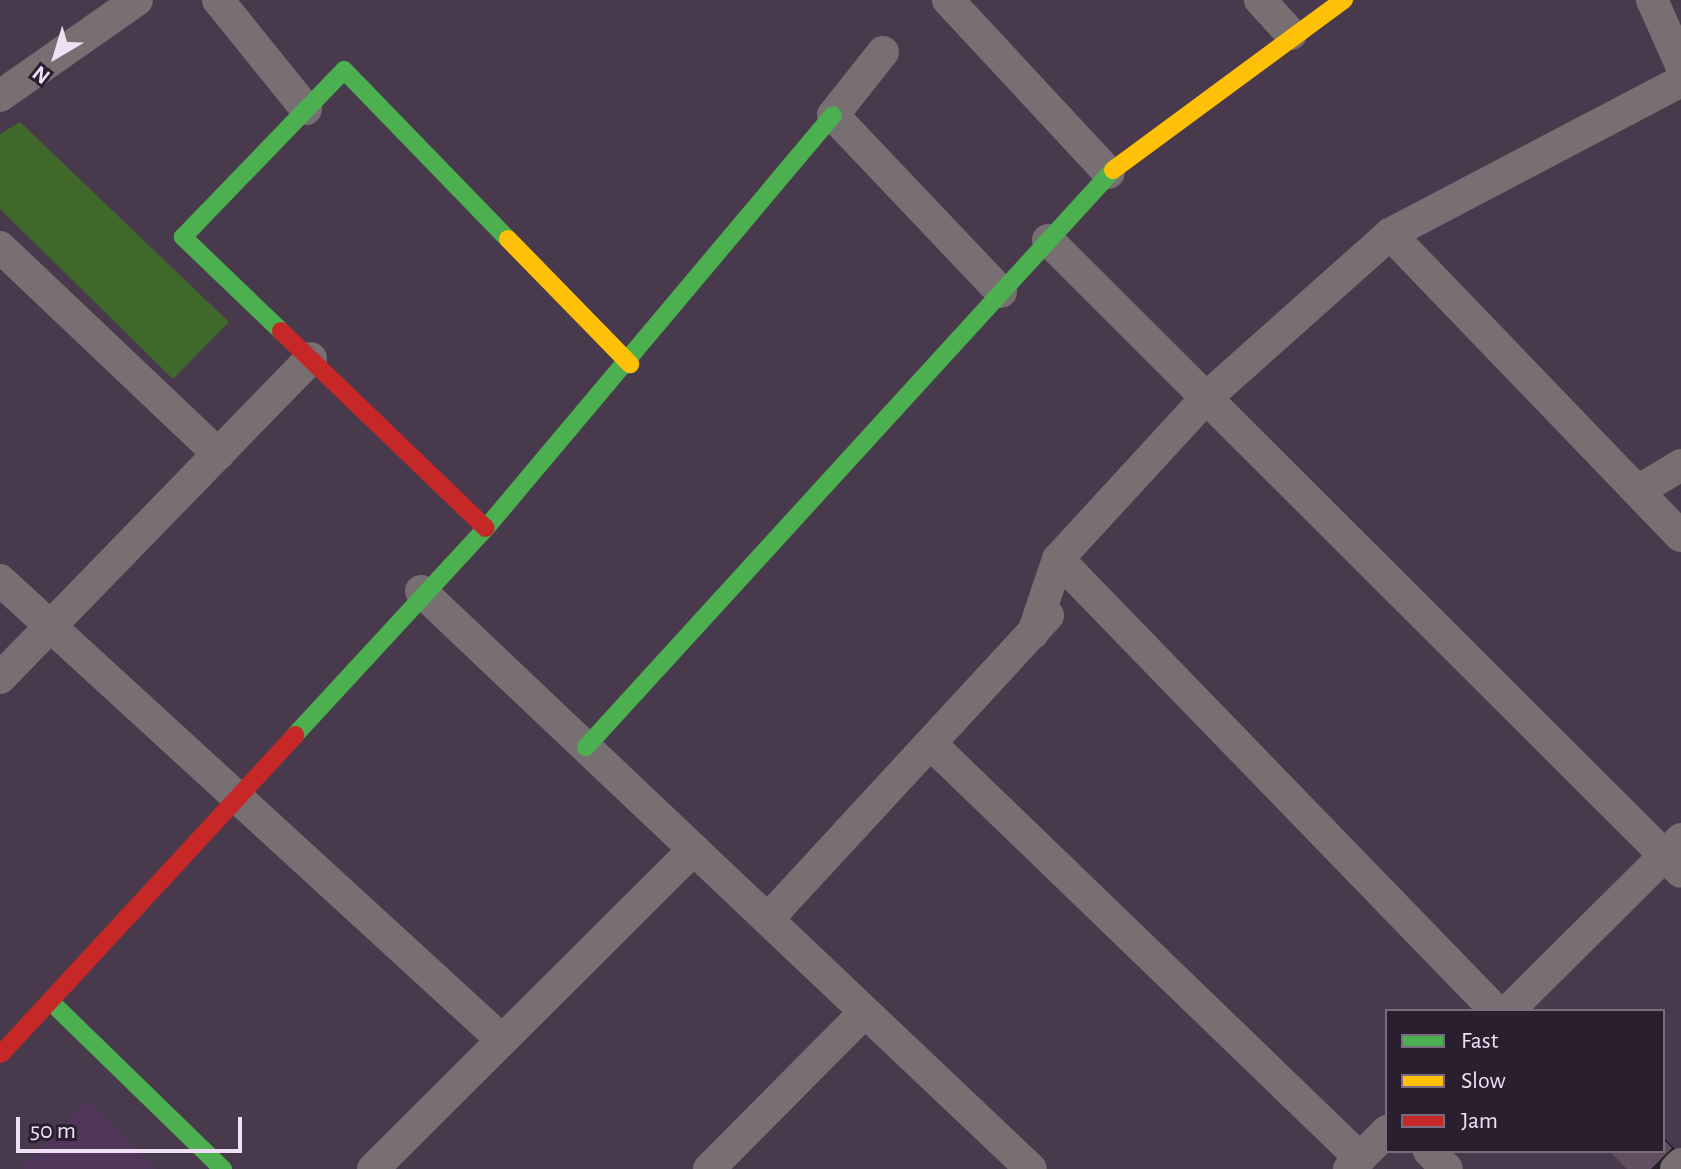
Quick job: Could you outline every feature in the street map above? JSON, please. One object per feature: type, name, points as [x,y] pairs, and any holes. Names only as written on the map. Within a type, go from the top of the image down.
[{"type":"street","points":[[0,96],[137,0]]},
{"type":"street","points":[[218,0],[306,109]]},
{"type":"street","points":[[948,0],[1109,173]]},
{"type":"street","points":[[1260,0],[1291,34]]},
{"type":"street","points":[[586,747],[1109,173],[1291,34],[1344,0]]},
{"type":"street","points":[[1652,0],[1681,65]]},
{"type":"street","points":[[8,1053],[421,591],[486,528],[630,364],[883,52]]},
{"type":"street","points":[[486,528],[183,237],[344,70],[630,364]]},
{"type":"street","points":[[1033,633],[1058,559],[1206,398],[1390,234],[1681,81]]},
{"type":"street","points":[[833,115],[1001,292]]},
{"type":"street","points":[[1390,234],[1681,536]]},
{"type":"street","points":[[1048,240],[1675,855],[1510,1009]]},
{"type":"street","points":[[0,247],[218,454]]},
{"type":"street","points":[[0,678],[311,358]]},
{"type":"street","points":[[1638,491],[1681,465]]},
{"type":"street","points":[[1058,559],[1494,1009]]},
{"type":"street","points":[[0,580],[502,1040]]},
{"type":"street","points":[[768,919],[1081,583]]},
{"type":"street","points":[[421,591],[1025,1167]]},
{"type":"street","points":[[932,745],[1355,1164],[1385,1133]]},
{"type":"street","points":[[373,1169],[694,849]]},
{"type":"street","points":[[51,1002],[223,1169]]},
{"type":"street","points":[[709,1169],[865,1012]]},
{"type":"street","points":[[64,1048],[95,1044]]},
{"type":"street","points":[[1431,1153],[1447,1169]]},
{"type":"street","points":[[1676,1169],[1681,1164]]},
{"type":"shaded area","points":[[89,1100],[156,1169],[21,1169]]},
{"type":"green space","points":[[20,122],[229,322],[173,379],[0,209],[0,134]]},
{"type":"building","points":[[1665,1141],[1672,1148],[1651,1169],[1627,1169],[1611,1153],[1665,1153]]},
{"type":"traffic: fast","points":[[281,331],[183,237],[344,70],[508,239]]},
{"type":"traffic: fast","points":[[295,735],[486,528],[833,115]]},
{"type":"traffic: fast","points":[[586,747],[1113,170]]},
{"type":"traffic: fast","points":[[51,1002],[223,1169]]},
{"type":"traffic: slow","points":[[1113,170],[1344,0]]},
{"type":"traffic: slow","points":[[508,239],[630,364]]},
{"type":"traffic: jam","points":[[281,331],[486,528]]},
{"type":"traffic: jam","points":[[1,1054],[295,735]]}]
